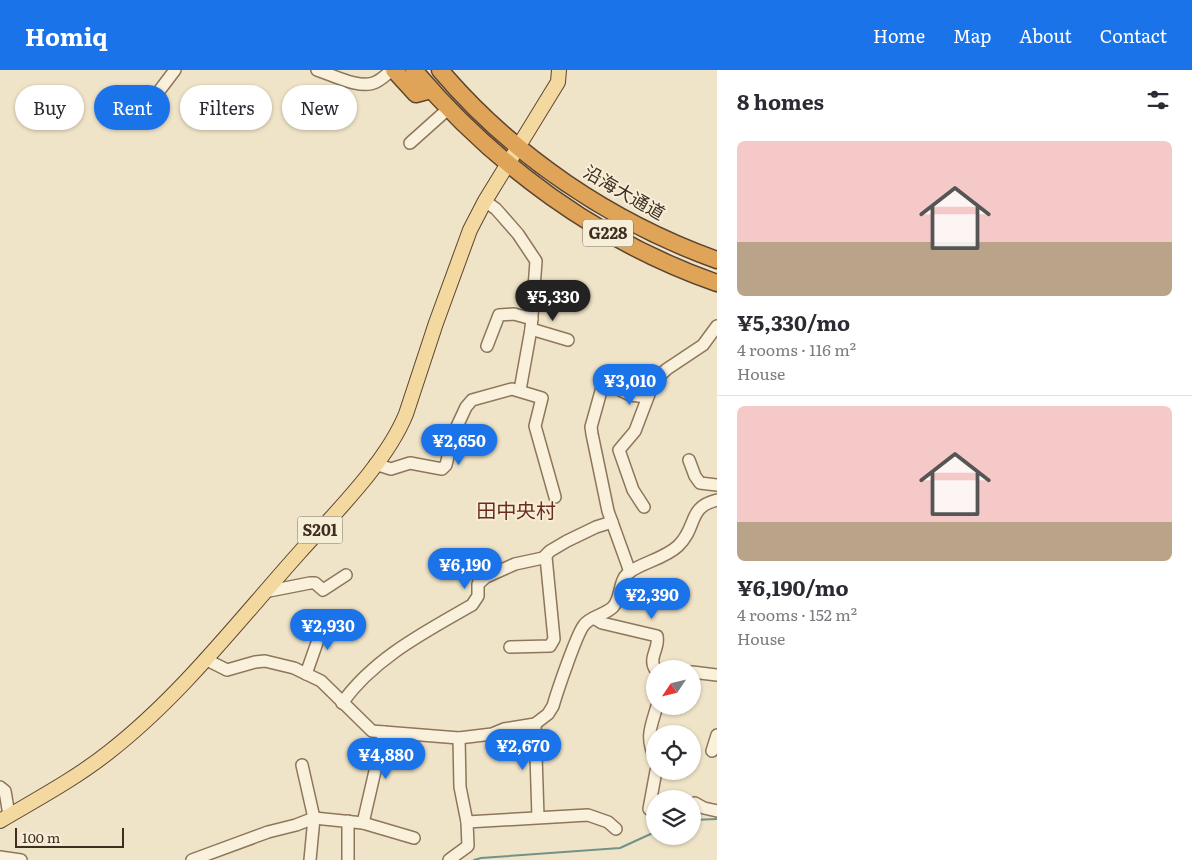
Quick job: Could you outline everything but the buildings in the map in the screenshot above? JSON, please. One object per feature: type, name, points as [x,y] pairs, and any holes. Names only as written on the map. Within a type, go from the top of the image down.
[{"type":"highway","points":[[393,70],[416,94],[431,90]]},
{"type":"highway","name":"G228","points":[[414,70],[448,109],[509,165],[558,202],[636,250],[679,270],[717,283]]},
{"type":"highway","name":"G228","points":[[443,72],[457,90],[519,148]]},
{"type":"highway","name":"沿海大通道","points":[[519,148],[533,160],[636,226],[717,260]]},
{"type":"main road","points":[[519,148],[558,82],[559,70]]},
{"type":"main road","name":"S201","points":[[5,818],[73,778],[109,752],[142,724],[205,659],[375,464],[393,440],[406,414],[464,244],[485,200],[519,148]]},
{"type":"street","points":[[164,85],[176,70]]},
{"type":"street","points":[[317,70],[360,84],[368,84],[376,82],[393,70]]},
{"type":"street","points":[[410,143],[448,109]]},
{"type":"street","points":[[485,200],[496,209],[518,234],[536,261],[532,324],[520,390]]},
{"type":"street","points":[[487,346],[499,315],[514,314],[568,340]]},
{"type":"street","points":[[597,454],[619,450],[635,431],[654,382],[667,368],[703,345],[717,326]]},
{"type":"street","points":[[630,572],[605,499],[591,427],[603,384],[612,386],[630,395],[647,397]]},
{"type":"street","points":[[375,464],[391,469],[410,463],[442,469],[446,465],[456,428],[472,400],[506,390],[520,390],[542,398],[535,426],[555,497]]},
{"type":"street","points":[[619,450],[634,490],[644,507]]},
{"type":"street","points":[[689,460],[700,483],[717,485]]},
{"type":"street","points":[[205,659],[227,670],[265,661],[294,668],[321,682],[372,731],[459,738],[535,724],[548,714],[553,706],[581,629],[585,623],[612,608],[619,598],[624,577],[630,572],[668,554],[689,532],[698,507],[717,500]]},
{"type":"street","points":[[510,647],[550,646],[554,639],[546,557],[550,551],[567,541],[596,527],[612,522]]},
{"type":"street","points":[[342,703],[376,666],[472,605],[478,596],[478,584],[486,577],[515,564],[546,557]]},
{"type":"street","points":[[264,592],[315,582],[323,590],[346,575]]},
{"type":"street","points":[[594,618],[602,623],[657,636],[658,640],[652,660]]},
{"type":"street","points":[[306,674],[325,620]]},
{"type":"street","points":[[701,673],[717,675]]},
{"type":"street","points":[[535,724],[538,817]]},
{"type":"street","points":[[363,823],[384,732]]},
{"type":"street","points":[[712,751],[717,735]]},
{"type":"street","points":[[449,860],[468,846],[467,822],[460,788],[459,738]]},
{"type":"street","points":[[302,765],[314,818],[310,860]]},
{"type":"street","points":[[0,788],[4,791],[5,818]]},
{"type":"street","points":[[701,806],[717,811]]},
{"type":"street","points":[[467,822],[588,816],[608,822],[616,828]]},
{"type":"street","points":[[192,860],[217,856],[268,832],[296,826],[314,818],[363,823],[414,838]]},
{"type":"street","points":[[348,821],[348,860]]},
{"type":"street","points":[[0,857],[21,860]]},
{"type":"waterway","points":[[701,820],[717,819]]},
{"type":"waterway","points":[[474,860],[620,848],[646,836]]},
{"type":"district","name":"田中央村","points":[[516,511]]}]
